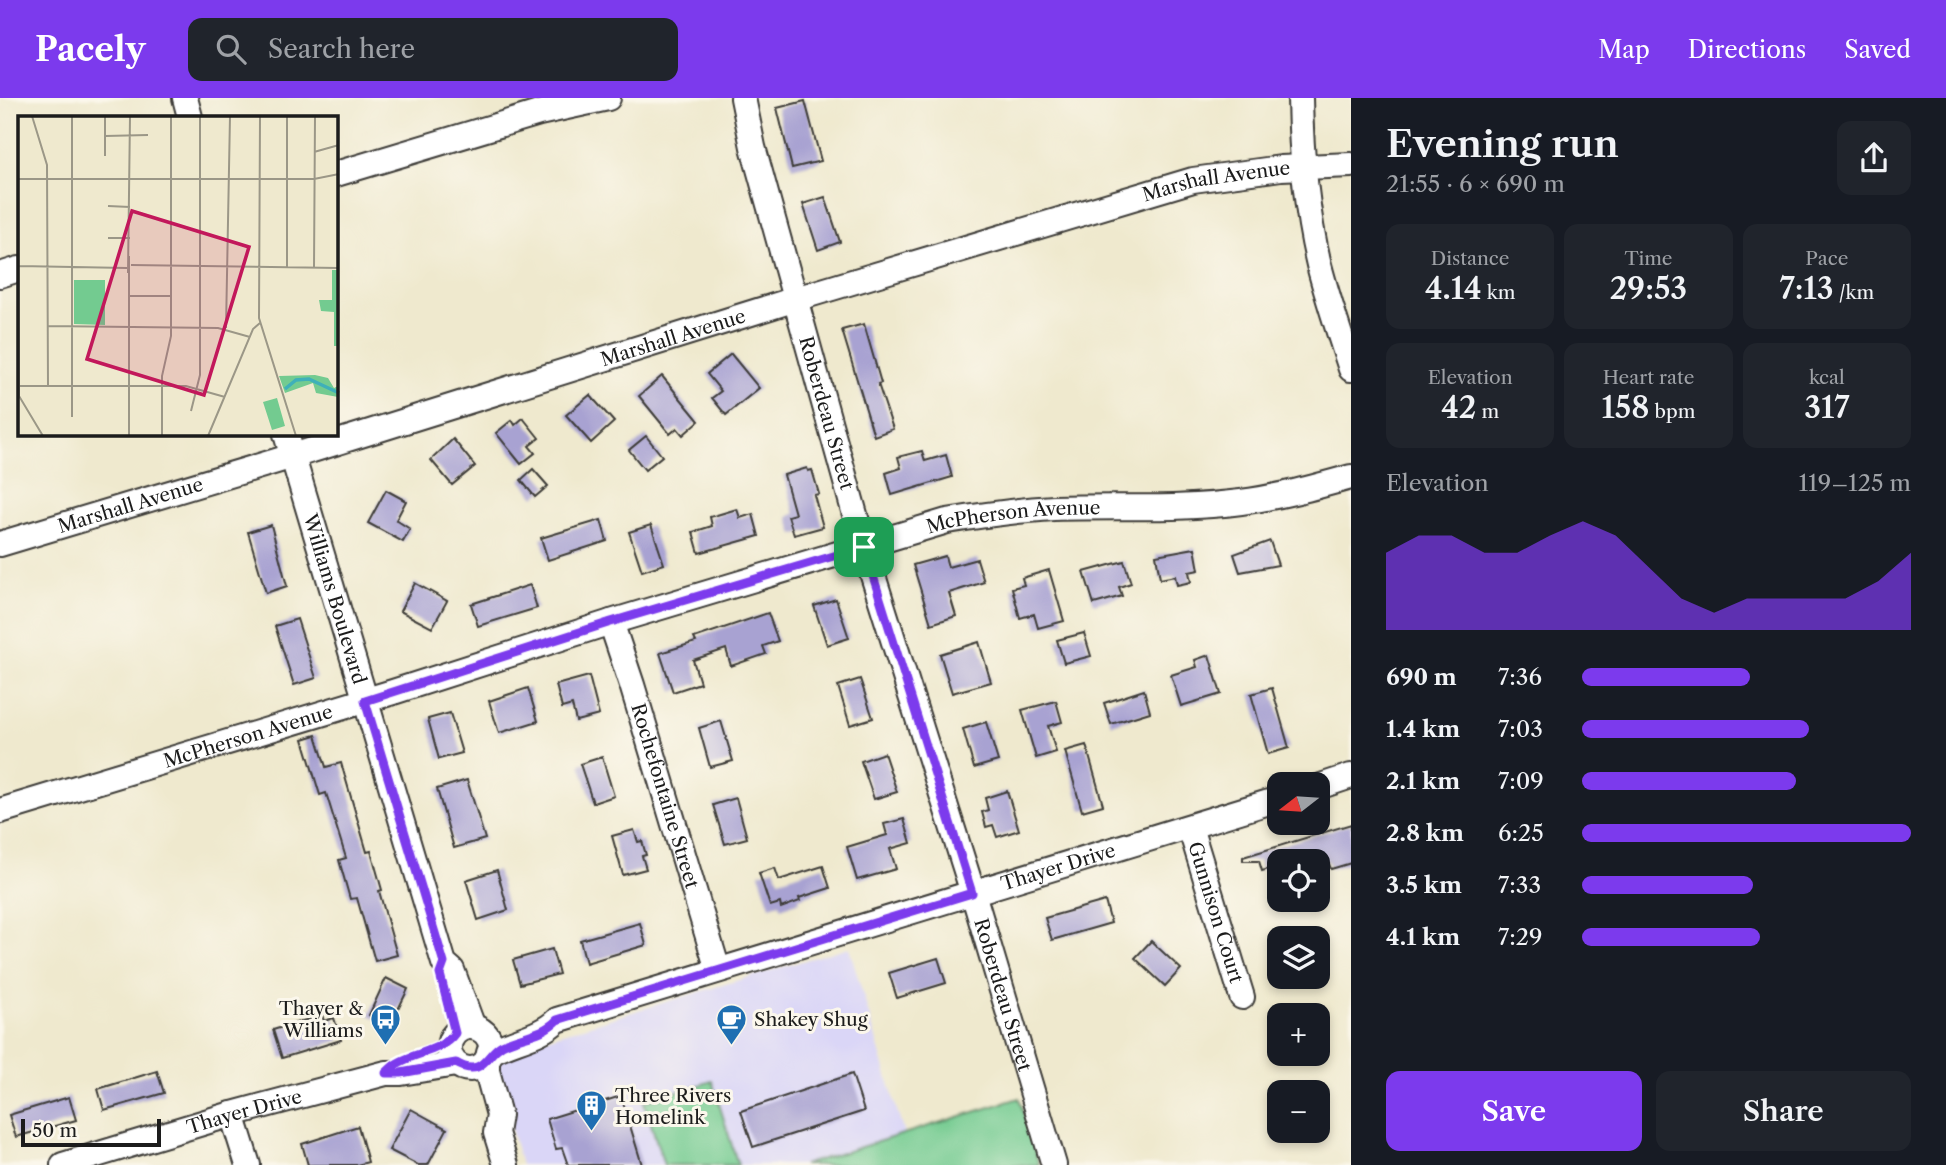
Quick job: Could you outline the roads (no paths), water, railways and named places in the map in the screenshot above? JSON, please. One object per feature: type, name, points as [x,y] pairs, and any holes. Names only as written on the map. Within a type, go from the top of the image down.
[{"type":"street","points":[[185,98],[190,116]]},
{"type":"street","points":[[338,173],[539,113],[608,98]]},
{"type":"street","name":"Roberdeau Street","points":[[743,98],[753,147],[864,547],[1054,1165]]},
{"type":"street","points":[[1300,98],[1302,166],[1320,267],[1351,369]]},
{"type":"street","name":"Marshall Avenue","points":[[338,431],[1193,180],[1302,166],[1351,164]]},
{"type":"street","points":[[0,275],[18,269]]},
{"type":"street","name":"Marshall Avenue","points":[[0,544],[321,436]]},
{"type":"street","name":"Williams Boulevard","points":[[290,445],[444,963],[440,974],[487,1071],[499,1115],[496,1133]]},
{"type":"street","name":"McPherson Avenue","points":[[0,811],[947,521],[1003,512],[1229,503],[1298,491],[1351,477]]},
{"type":"street","name":"Rochefontaine Street","points":[[611,622],[718,970]]},
{"type":"street","points":[[1330,783],[1351,776]]},
{"type":"street","name":"Thayer Drive","points":[[386,1073],[398,1062],[428,1052],[473,1041],[547,1016],[557,1020],[1267,803]]},
{"type":"street","name":"Gunnison Court","points":[[1190,827],[1242,997]]},
{"type":"street","name":"Williams Boulevard","points":[[473,1041],[449,1052],[471,1079],[485,1121],[496,1133],[506,1165]]},
{"type":"street","name":"Thayer Drive","points":[[63,1165],[232,1114],[386,1073],[459,1065]]},
{"type":"street","points":[[232,1114],[247,1165]]},
{"type":"place","name":"Thayer & Williams","points":[[386,1046]]},
{"type":"place","name":"Shakey Shug","points":[[731,1046]]},
{"type":"place","name":"Three Rivers Homelink","points":[[592,1133]]}]
